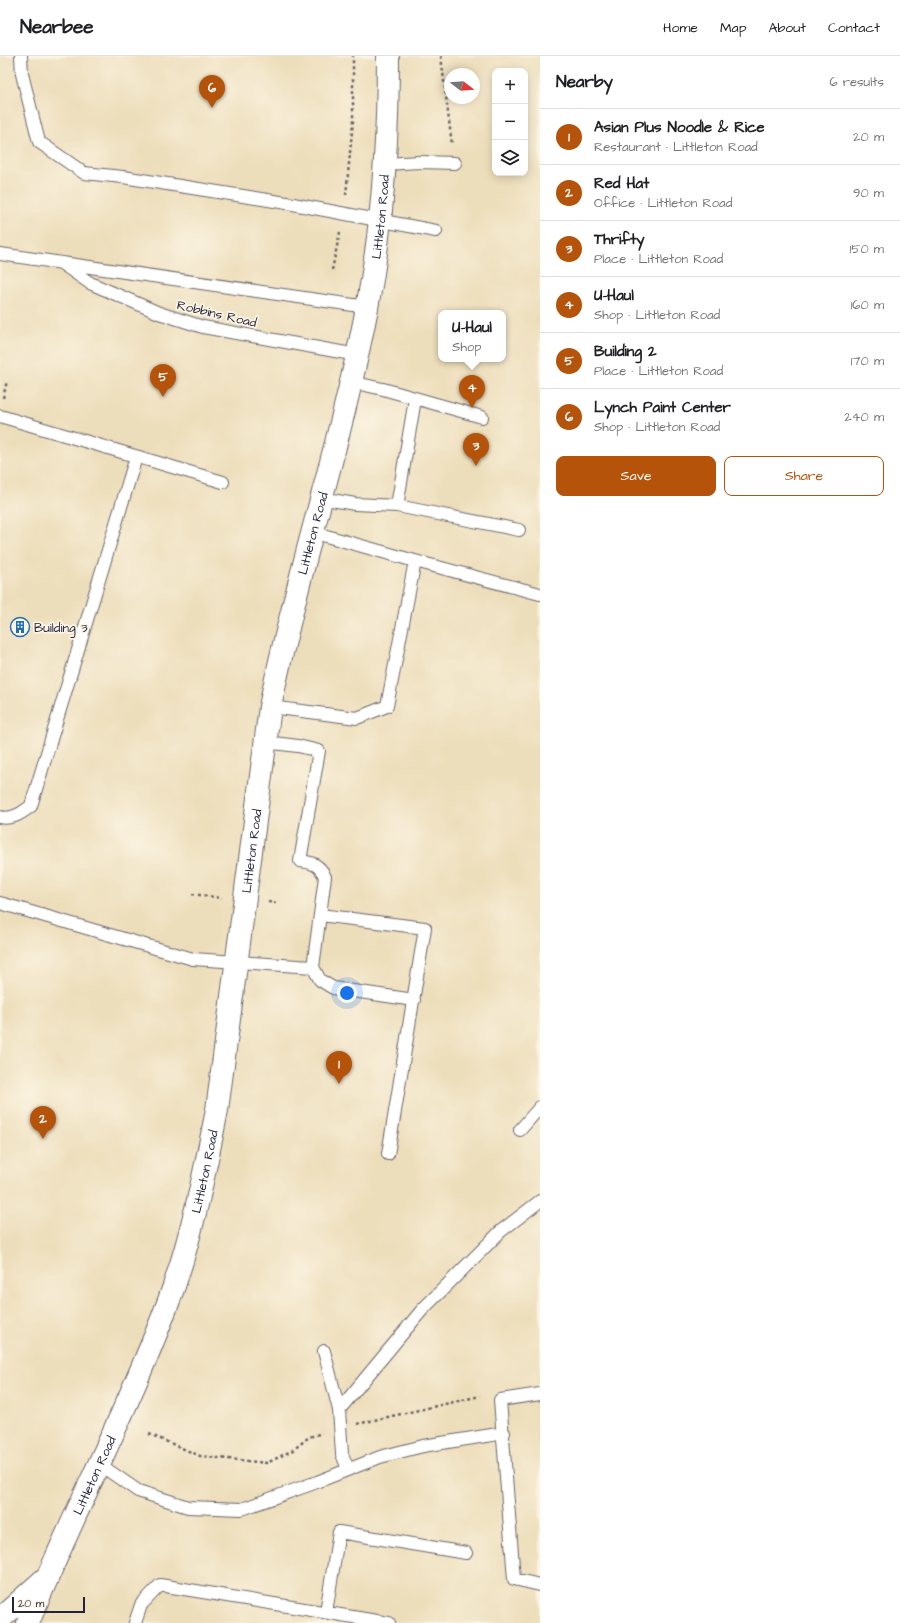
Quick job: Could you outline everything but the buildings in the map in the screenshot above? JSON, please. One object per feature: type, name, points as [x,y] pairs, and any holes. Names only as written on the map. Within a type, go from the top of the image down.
[{"type":"main road","name":"Littleton Road","points":[[28,1623],[136,1383],[168,1302],[188,1239],[204,1175],[217,1110],[270,707],[283,642],[351,382],[367,307],[380,221],[385,164],[388,56]]},
{"type":"main road","points":[[0,1619],[48,1576]]},
{"type":"lane","points":[[21,56],[22,74],[39,142],[84,173],[130,178],[293,204],[436,231]]},
{"type":"lane","points":[[385,164],[455,163]]},
{"type":"lane","name":"Robbins Road","points":[[0,254],[367,307]]},
{"type":"lane","name":"Robbins Road","points":[[58,262],[90,283],[159,313],[202,327],[357,355]]},
{"type":"lane","points":[[351,382],[383,389],[415,399],[482,416]]},
{"type":"lane","points":[[397,506],[415,399]]},
{"type":"lane","points":[[1,411],[136,457],[223,482]]},
{"type":"lane","points":[[0,817],[5,818],[20,815],[31,806],[136,457]]},
{"type":"lane","points":[[320,498],[355,504],[397,506],[519,530]]},
{"type":"lane","points":[[312,532],[415,562],[540,594]]},
{"type":"lane","points":[[270,707],[357,718],[387,706],[415,562]]},
{"type":"lane","points":[[265,742],[298,746],[319,751],[300,860],[311,862],[322,868],[325,877],[313,967],[320,980],[332,988],[414,1000]]},
{"type":"lane","points":[[0,903],[193,959],[313,967]]},
{"type":"lane","points":[[320,915],[425,928],[388,1154]]},
{"type":"lane","points":[[520,1130],[540,1107]]},
{"type":"lane","points":[[339,1410],[422,1310],[501,1231],[540,1201]]},
{"type":"lane","points":[[324,1352],[339,1410],[342,1454],[348,1469]]},
{"type":"lane","points":[[540,1394],[500,1400],[504,1432],[514,1579],[540,1585]]},
{"type":"lane","points":[[99,1464],[138,1490],[181,1504],[188,1506],[242,1508],[317,1482],[380,1457],[423,1446],[504,1432]]},
{"type":"lane","points":[[326,1612],[339,1532],[466,1553]]},
{"type":"lane","points":[[135,1623],[141,1606],[160,1585],[389,1623]]},
{"type":"path","points":[[332,270],[344,214],[353,121],[353,56]]},
{"type":"path","points":[[441,56],[455,163]]},
{"type":"path","points":[[1,411],[7,381]]},
{"type":"path","points":[[149,1434],[200,1456],[267,1463],[293,1450],[309,1436],[480,1396]]},
{"type":"place","name":"Lynch Paint Center","points":[[212,108]]},
{"type":"place","name":"Building 2","points":[[163,397]]},
{"type":"place","name":"U-Haul","points":[[472,408]]},
{"type":"place","name":"Thrifty","points":[[476,466]]},
{"type":"place","name":"Building 3","points":[[20,627]]},
{"type":"place","name":"Asian Plus Noodle & Rice","points":[[339,1084]]},
{"type":"place","name":"Red Hat","points":[[43,1139]]}]
